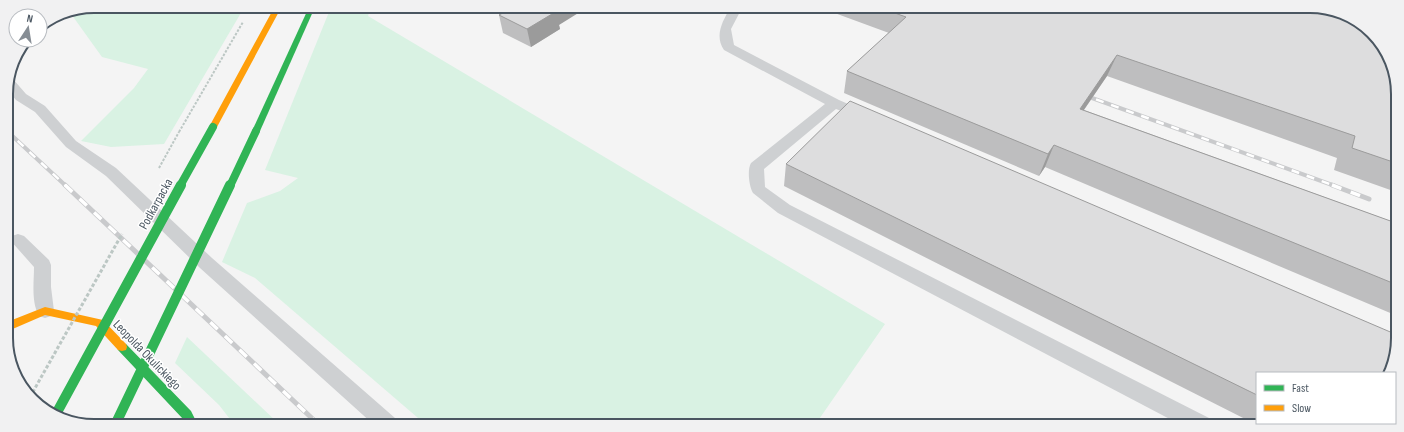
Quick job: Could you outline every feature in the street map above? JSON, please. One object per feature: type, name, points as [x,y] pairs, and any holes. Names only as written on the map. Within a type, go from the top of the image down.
[{"type":"main road","name":"Podkarpacka","points":[[58,410],[275,13]]},
{"type":"main road","points":[[118,419],[187,278],[256,131],[309,13]]},
{"type":"main road","points":[[13,325],[44,311]]},
{"type":"main road","name":"Leopolda Okulickiego","points":[[44,311],[99,323],[187,415],[189,419]]},
{"type":"lane","points":[[733,13],[725,29],[728,47],[834,103],[878,122]]},
{"type":"lane","points":[[13,88],[21,97],[40,109],[71,144],[111,172],[206,263],[382,419]]},
{"type":"lane","points":[[834,103],[756,167],[758,189],[784,209],[1190,419]]},
{"type":"lane","points":[[18,240],[43,265],[42,287],[44,311]]},
{"type":"path","points":[[156,173],[244,20]]},
{"type":"path","points":[[33,391],[125,227]]},
{"type":"green space","points":[[89,13],[241,13],[164,144],[111,147],[81,141],[134,88],[148,69],[102,57],[73,16]]},
{"type":"green space","points":[[329,13],[369,13],[368,16],[885,324],[819,419],[419,419],[255,278],[222,262],[247,203],[280,191],[298,178],[265,170]]},
{"type":"green space","points":[[187,337],[274,419],[230,419],[219,405],[175,363]]},
{"type":"building","points":[[503,13],[554,13],[527,29],[499,15]]},
{"type":"building","points":[[895,13],[1310,13],[1341,19],[1359,30],[1367,37],[1374,45],[1385,63],[1391,94],[1391,161],[1352,148],[1355,136],[1117,55],[1080,109],[1391,221],[1391,282],[1054,145],[1048,154],[847,71],[906,17]]},
{"type":"building","points":[[850,101],[1391,332],[1390,348],[1385,369],[1383,372],[1256,372],[1256,395],[786,164]]},
{"type":"railway","points":[[1081,94],[1335,186]]},
{"type":"railway","points":[[13,137],[66,186]]},
{"type":"railway","points":[[65,185],[313,419]]},
{"type":"railway","points":[[1332,185],[1369,199]]},
{"type":"traffic: fast","points":[[256,131],[309,13]]},
{"type":"traffic: fast","points":[[58,410],[213,127]]},
{"type":"traffic: fast","points":[[118,419],[187,278],[256,131]]},
{"type":"traffic: fast","points":[[122,347],[187,415],[189,419]]},
{"type":"traffic: slow","points":[[213,127],[275,13]]},
{"type":"traffic: slow","points":[[13,324],[45,311],[99,323],[122,347]]}]
